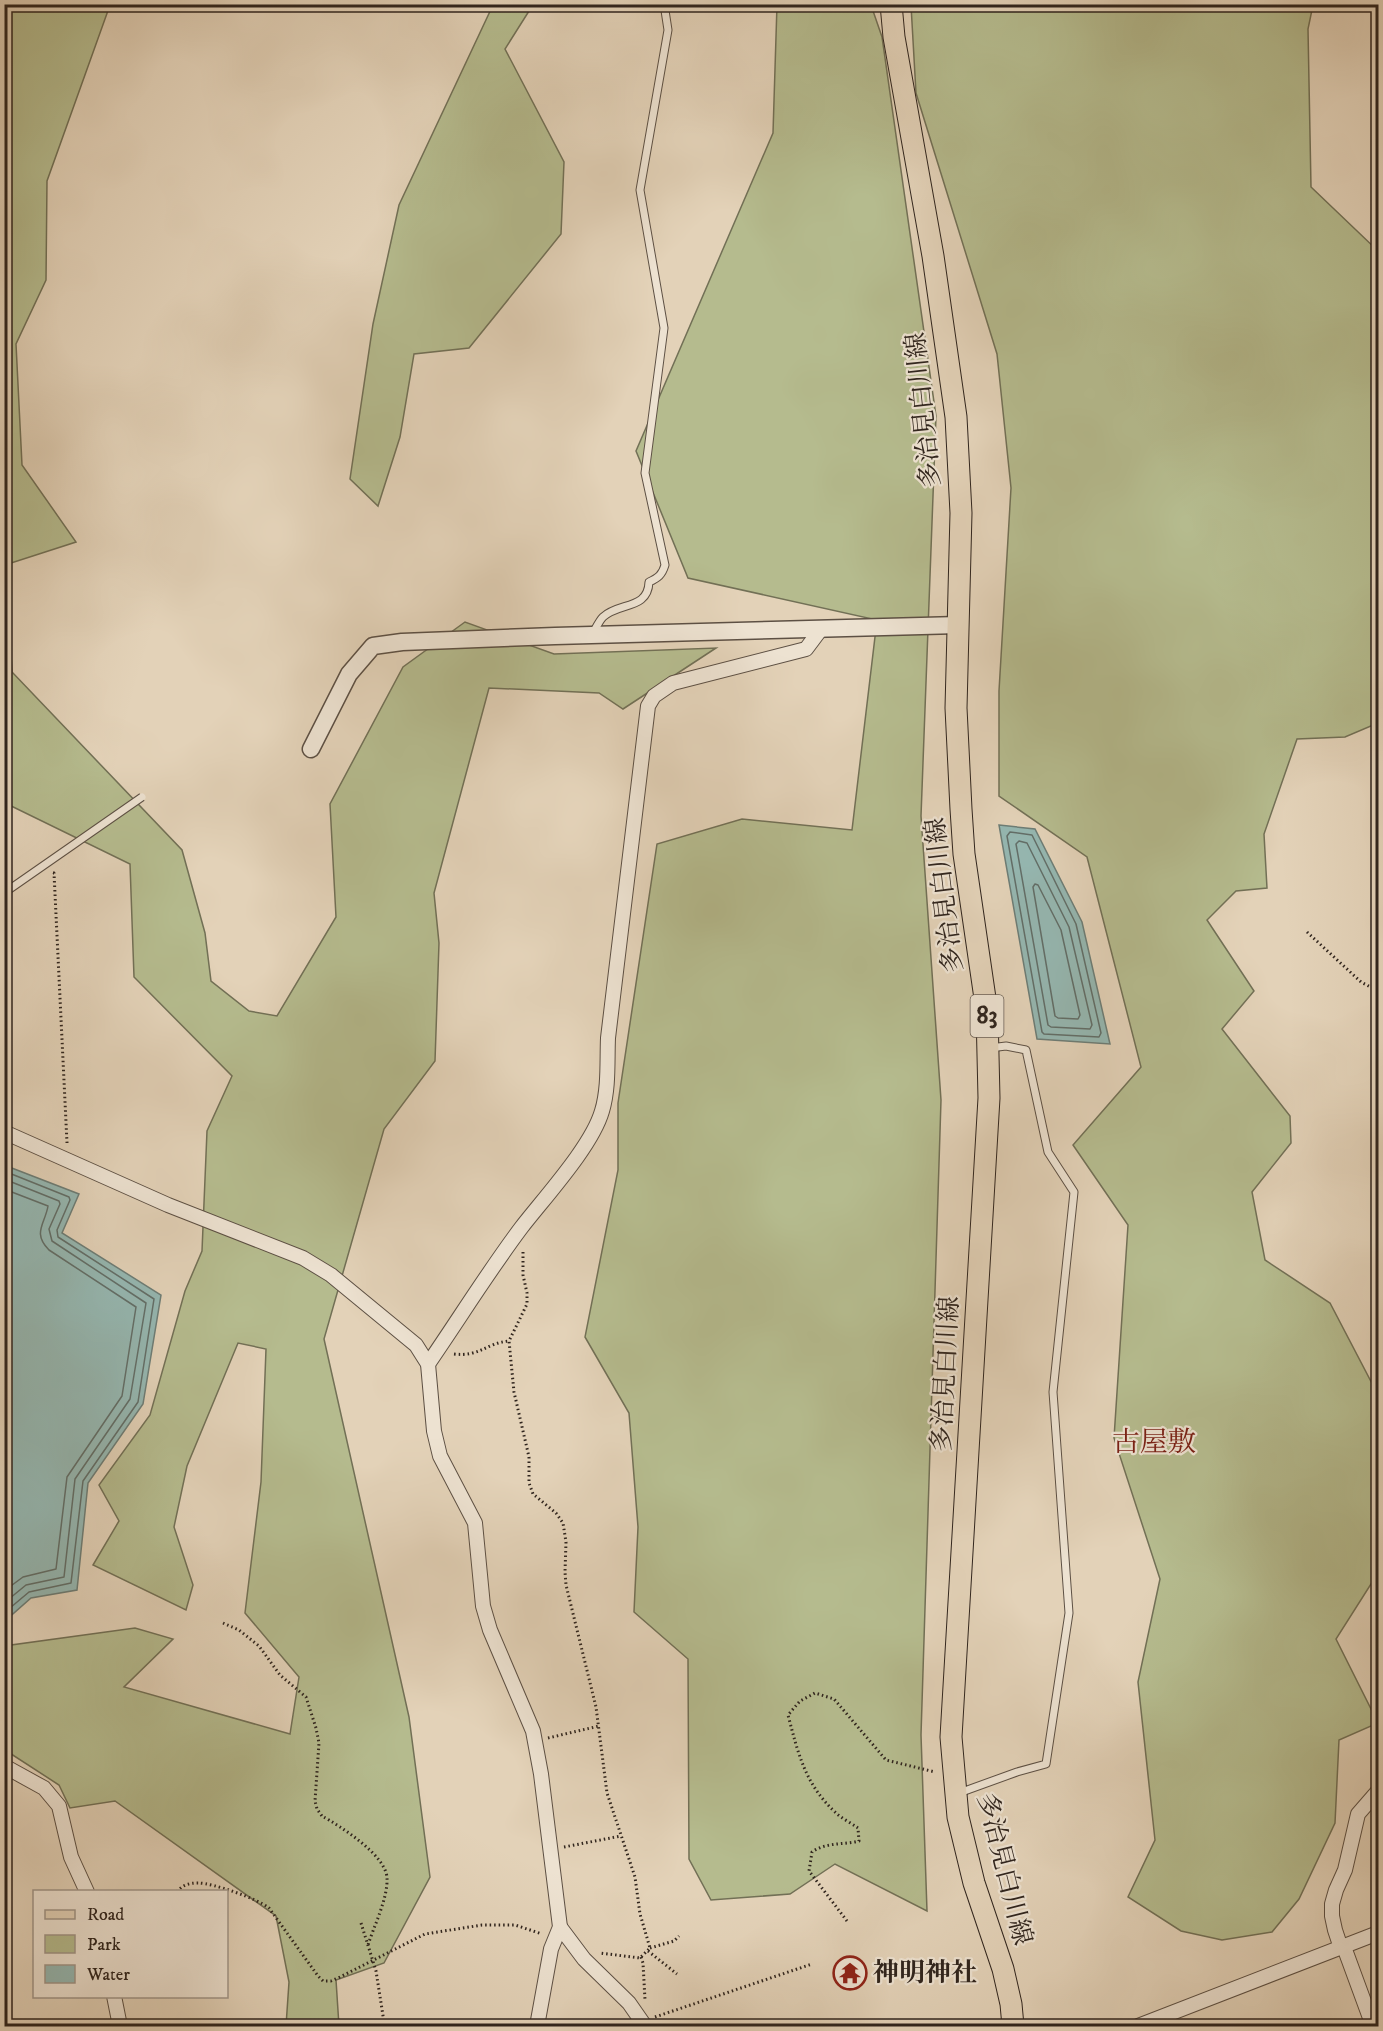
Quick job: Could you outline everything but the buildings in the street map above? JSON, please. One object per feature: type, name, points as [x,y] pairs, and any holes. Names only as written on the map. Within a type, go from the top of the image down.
[{"type":"main road","name":"多治見白川線","points":[[891,4],[894,37],[933,256],[956,417],[962,513],[956,708],[961,809],[964,854],[987,1012],[989,1049],[989,1098],[951,1737],[958,1817],[974,1883],[1003,1969],[1011,2004],[1013,2026]]},
{"type":"street","points":[[311,749],[349,674],[373,646],[402,642],[555,636],[959,625]]},
{"type":"street","points":[[428,1364],[466,1305],[595,1129],[602,1111],[606,1088],[608,1038],[648,706],[654,696],[673,683],[806,649],[821,629]]},
{"type":"street","points":[[4,1132],[168,1205],[303,1258],[331,1275],[397,1328],[416,1345],[428,1364],[434,1431],[440,1456],[475,1523],[483,1606],[490,1630],[516,1689],[535,1741],[551,1850],[558,1933],[551,1949],[537,2026]]},
{"type":"street","points":[[4,1766],[44,1788],[59,1806],[70,1857],[86,1890]]},
{"type":"street","points":[[1373,2026],[1335,1930],[1332,1904],[1345,1869],[1358,1814],[1378,1791]]},
{"type":"street","points":[[558,1933],[624,1996],[644,2024]]},
{"type":"street","points":[[1138,2026],[1378,1933]]},
{"type":"street","points":[[114,1998],[120,2026]]},
{"type":"lane","points":[[591,635],[604,616],[644,598],[649,582],[659,577],[665,565],[645,473],[663,327],[640,190],[668,30],[664,4]]},
{"type":"lane","points":[[4,893],[142,797]]},
{"type":"lane","points":[[955,1785],[1046,1764],[1069,1613],[1053,1392],[1074,1192],[1048,1152],[1026,1050],[1006,1046],[989,1049]]},
{"type":"path","points":[[4,872],[15,872]]},
{"type":"path","points":[[44,873],[54,873],[68,1160]]},
{"type":"path","points":[[1307,932],[1361,982],[1378,991]]},
{"type":"path","points":[[520,1230],[527,1304],[509,1341],[513,1381],[529,1457],[530,1483],[533,1494],[556,1513],[563,1523],[566,1542],[566,1585],[596,1707],[607,1793],[634,1877],[649,1950],[677,1974]]},
{"type":"path","points":[[437,1350],[471,1355],[498,1341],[509,1341]]},
{"type":"path","points":[[223,1623],[239,1630],[259,1646],[280,1675],[306,1697],[319,1743],[315,1801],[317,1809],[321,1816],[376,1855],[385,1869],[388,1876],[387,1890],[368,1945]]},
{"type":"path","points":[[847,1921],[809,1871],[812,1852],[830,1844],[859,1841],[858,1828],[836,1813],[817,1792],[800,1762],[788,1715],[800,1701],[815,1693],[834,1699],[886,1760],[955,1785]]},
{"type":"path","points":[[535,1741],[599,1726]]},
{"type":"path","points":[[551,1850],[621,1836]]},
{"type":"path","points":[[178,1890],[187,1884],[202,1882],[227,1890]]},
{"type":"path","points":[[228,1890],[259,1900],[269,1908],[323,1981],[331,1981],[340,1977],[425,1934],[482,1925],[515,1925],[558,1933]]},
{"type":"path","points":[[361,1923],[373,1961],[384,2022]]},
{"type":"path","points":[[580,1953],[588,1951],[641,1957],[649,1950],[674,1941],[679,1936]]},
{"type":"path","points":[[641,1957],[644,1963],[644,2024],[812,1964]]},
{"type":"green space","points":[[5,4],[110,5],[47,181],[46,280],[16,344],[22,465],[76,542],[5,565]]},
{"type":"green space","points":[[493,5],[570,5],[529,11],[505,49],[564,162],[561,234],[469,348],[414,354],[400,437],[378,506],[350,479],[373,324],[399,205]]},
{"type":"green space","points":[[777,5],[871,5],[882,37],[936,416],[921,816],[941,1100],[921,1735],[927,1911],[835,1864],[790,1894],[711,1900],[689,1859],[688,1659],[634,1612],[638,1527],[629,1413],[585,1337],[618,1170],[618,1103],[657,844],[742,819],[852,830],[877,620],[688,578],[636,451],[773,133]]},
{"type":"green space","points":[[911,5],[1313,5],[1308,29],[1311,187],[1378,251],[1378,723],[1345,737],[1297,739],[1264,834],[1267,888],[1236,891],[1207,920],[1254,991],[1222,1029],[1290,1116],[1291,1143],[1252,1192],[1265,1260],[1330,1303],[1378,1395],[1378,1573],[1336,1639],[1378,1723],[1339,1740],[1335,1823],[1299,1899],[1272,1932],[1222,1940],[1181,1931],[1128,1897],[1155,1840],[1138,1682],[1160,1579],[1114,1438],[1128,1225],[1073,1145],[1141,1067],[1087,857],[999,796],[999,691],[1011,488],[997,354],[916,93]]},
{"type":"green space","points":[[5,616],[9,619],[12,672],[182,850],[205,933],[211,981],[249,1011],[277,1016],[336,917],[330,804],[403,667],[465,622],[554,654],[716,648],[623,709],[599,693],[489,688],[434,893],[439,943],[435,1061],[384,1129],[324,1339],[409,1717],[430,1877],[384,1963],[336,1980],[339,2026],[286,2026],[289,1982],[276,1916],[115,1801],[70,1808],[59,1785],[5,1750],[4,1646],[135,1628],[173,1639],[124,1687],[290,1734],[299,1677],[245,1613],[261,1482],[266,1349],[238,1343],[187,1466],[174,1527],[193,1585],[186,1610],[93,1565],[119,1521],[99,1485],[150,1415],[185,1291],[202,1251],[207,1131],[232,1076],[134,977],[130,864],[5,803]]},
{"type":"water","points":[[999,825],[1035,829],[1082,922],[1110,1044],[1037,1039]]},
{"type":"water","points":[[4,1165],[79,1194],[62,1233],[161,1295],[143,1404],[88,1483],[77,1590],[31,1598],[6,1620]]},
{"type":"place","name":"神明神社","points":[[850,1973]]},
{"type":"district","name":"古屋敷","points":[[1154,1442]]}]
